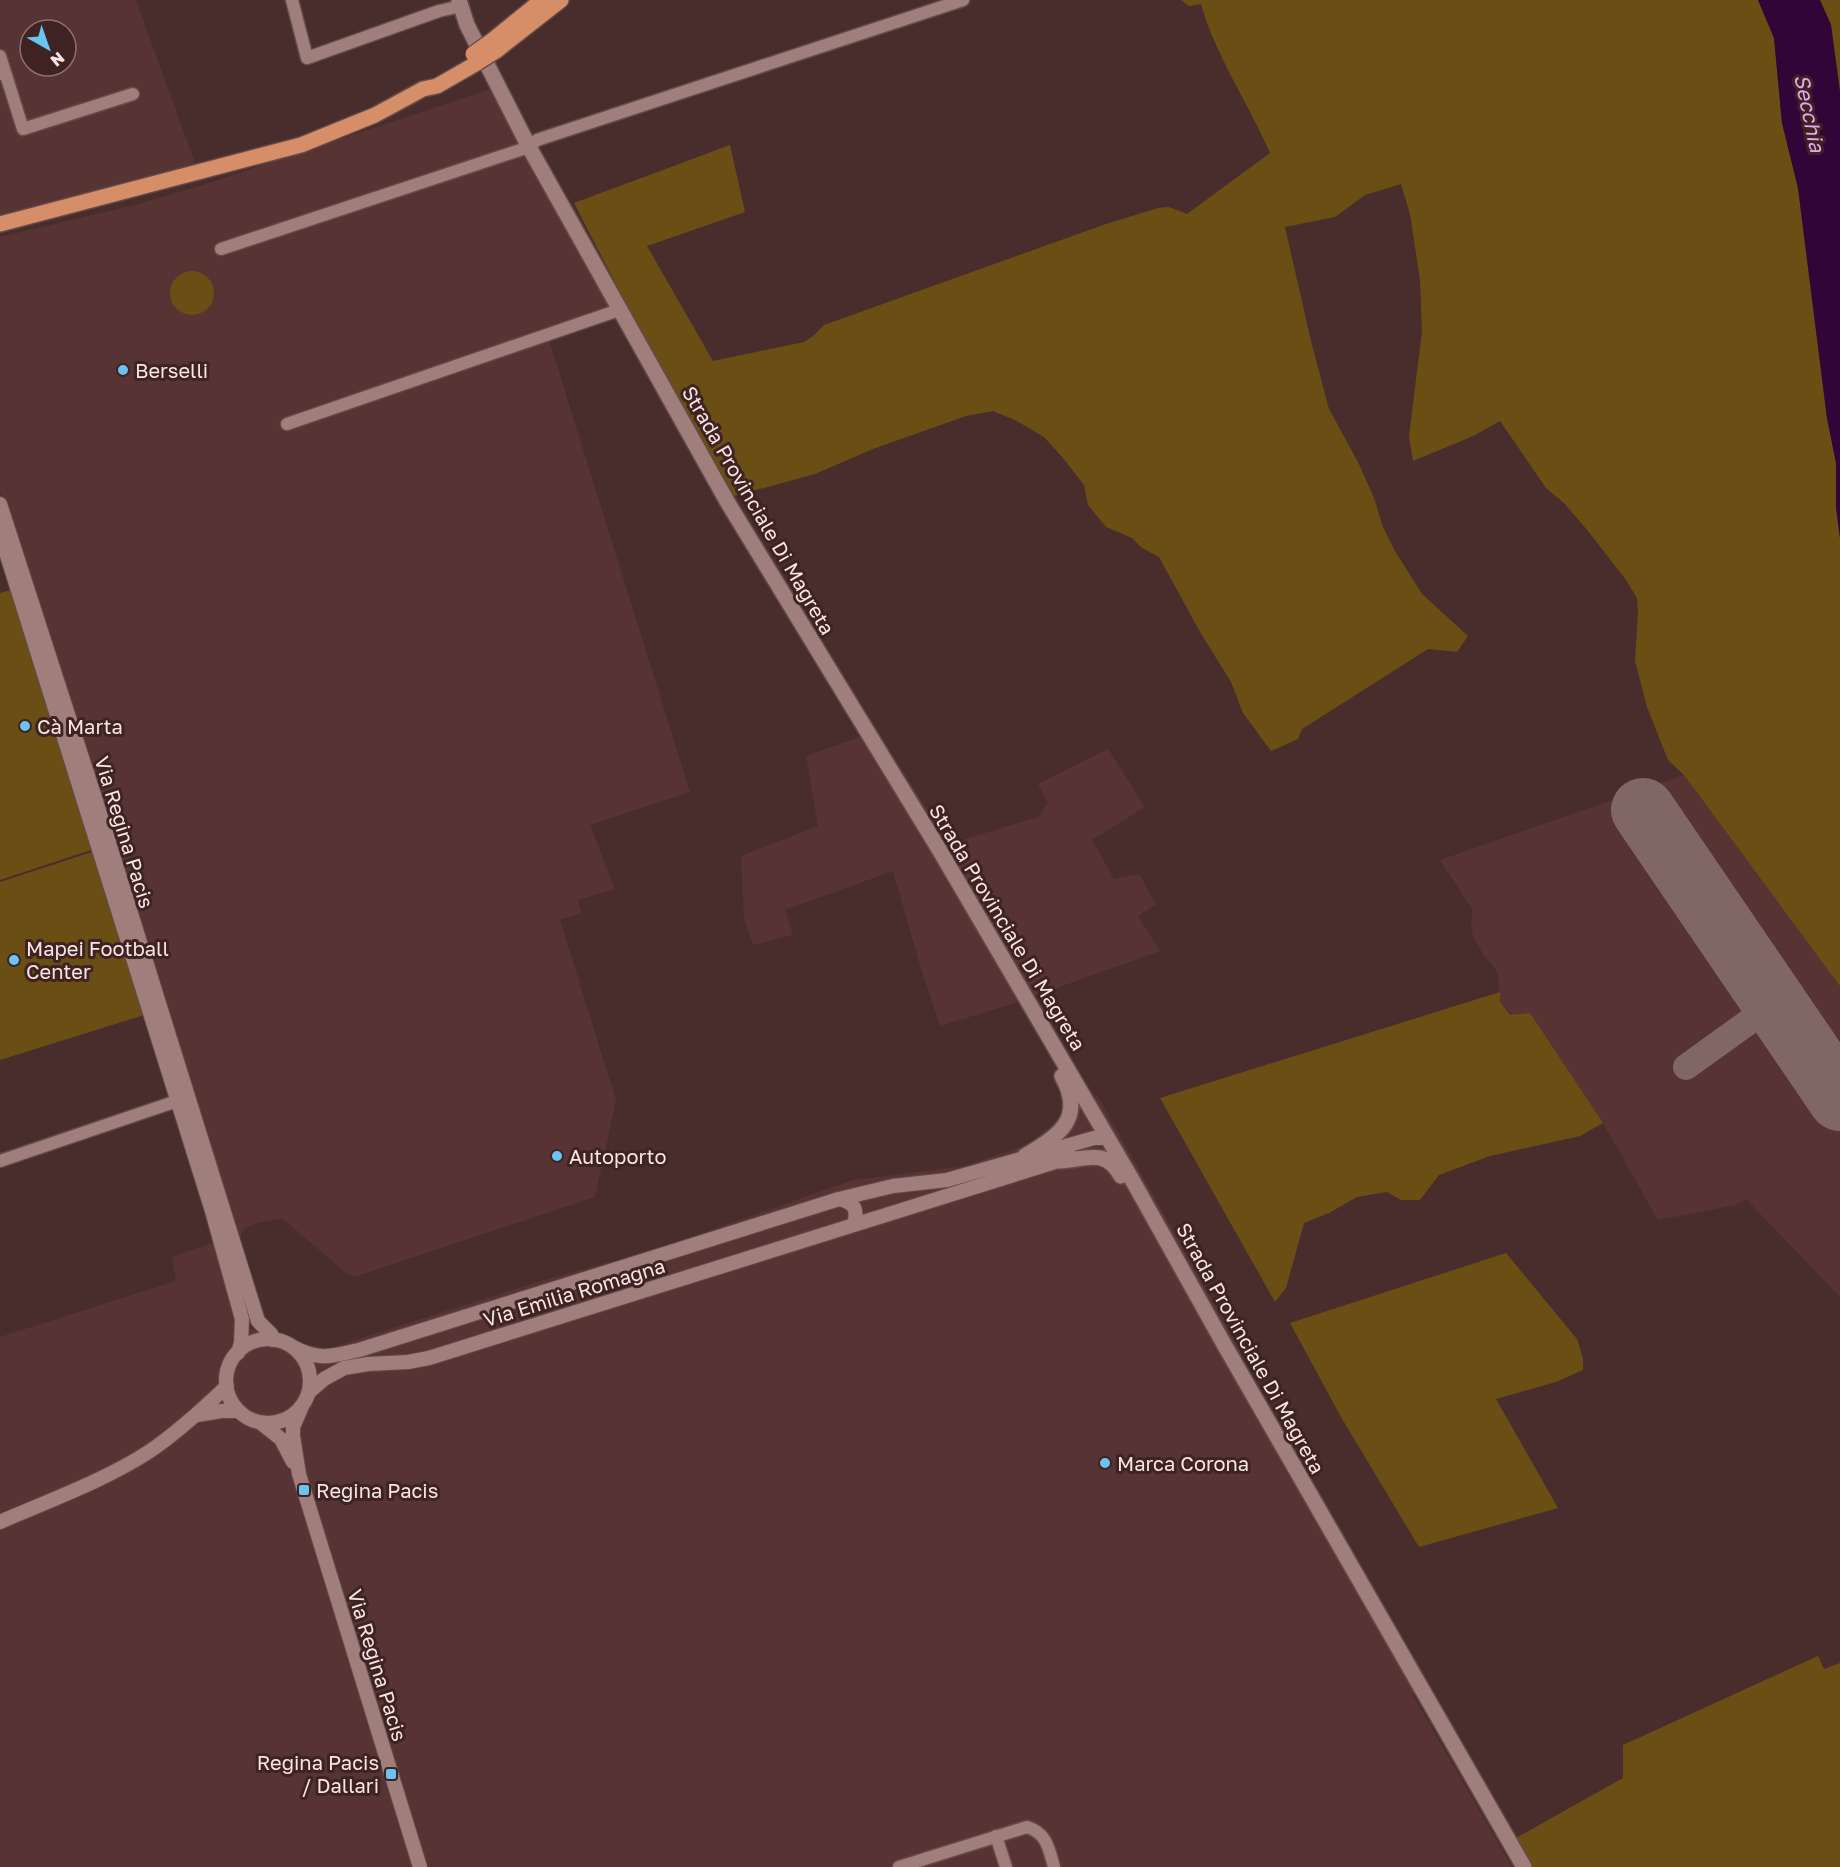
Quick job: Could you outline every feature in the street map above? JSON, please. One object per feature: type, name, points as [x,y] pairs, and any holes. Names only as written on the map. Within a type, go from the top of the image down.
[{"type":"main road","points":[[493,47],[542,0]]},
{"type":"main road","points":[[0,224],[301,145],[375,115],[423,89],[437,86],[561,0]]},
{"type":"main road","name":"Strada Provinciale Di Magreta","points":[[460,2],[467,25],[529,147],[728,503],[940,851],[1039,1019],[1524,1867]]},
{"type":"main road","points":[[1025,1156],[1053,1139],[1071,1115],[1072,1101],[1068,1087],[1042,1039],[1039,1019]]},
{"type":"main road","points":[[1060,1161],[1099,1157],[1110,1161],[1118,1170],[1152,1230],[1158,1234],[1163,1233]]},
{"type":"street","points":[[292,0],[307,58],[460,2]]},
{"type":"street","points":[[221,249],[529,147],[537,140],[963,0]]},
{"type":"street","points":[[0,56],[3,73],[23,129],[133,94]]},
{"type":"street","points":[[287,424],[619,310]]},
{"type":"street","name":"Via Regina Pacis","points":[[0,504],[96,801],[258,1321],[271,1334],[273,1340]]},
{"type":"street","name":"Via Regina Pacis","points":[[0,533],[212,1211],[242,1319],[241,1343],[238,1353]]},
{"type":"street","points":[[0,1161],[177,1101]]},
{"type":"street","name":"Via Emilia Romagna","points":[[273,1340],[307,1355],[326,1357],[359,1350],[839,1199],[893,1185],[947,1180],[1025,1156],[1049,1152],[1094,1138],[1108,1138]]},
{"type":"street","name":"Via Emilia Romagna","points":[[261,1423],[285,1420],[295,1413],[324,1379],[344,1368],[429,1358],[1060,1161],[1102,1143],[1108,1138]]},
{"type":"street","points":[[839,1199],[850,1201],[855,1208],[854,1225]]},
{"type":"street","points":[[261,1423],[249,1419],[230,1400],[227,1374],[238,1353],[254,1342],[273,1340]]},
{"type":"street","points":[[291,1346],[301,1355],[307,1366],[310,1380],[306,1398]]},
{"type":"street","points":[[0,1522],[111,1473],[149,1451],[197,1415],[227,1386]]},
{"type":"street","name":"Via Regina Pacis","points":[[306,1398],[293,1427],[299,1474],[420,1867]]},
{"type":"street","points":[[197,1415],[239,1411]]},
{"type":"street","name":"Via Regina Pacis","points":[[261,1423],[281,1439],[299,1474]]},
{"type":"street","points":[[898,1867],[1027,1827],[1036,1830],[1046,1842],[1054,1867]]},
{"type":"street","points":[[996,1836],[1006,1867]]},
{"type":"shaded area","points":[[0,0],[136,0],[196,166],[0,218]]},
{"type":"shaded area","points":[[1181,0],[1758,0],[1774,38],[1782,123],[1798,188],[1827,418],[1836,463],[1836,507],[1840,538],[1840,986],[1684,775],[1668,760],[1647,707],[1635,661],[1637,598],[1588,531],[1564,503],[1546,488],[1500,421],[1473,436],[1413,461],[1409,436],[1422,331],[1420,280],[1410,214],[1401,184],[1365,195],[1335,217],[1285,227],[1329,409],[1359,464],[1374,498],[1383,527],[1395,551],[1422,594],[1468,636],[1457,652],[1428,649],[1302,729],[1298,739],[1271,751],[1243,713],[1231,682],[1200,632],[1159,557],[1142,548],[1132,538],[1106,527],[1088,505],[1084,485],[1063,458],[1044,437],[1015,420],[993,411],[966,416],[873,449],[815,474],[734,496],[667,383],[574,203],[730,145],[745,212],[647,246],[713,361],[804,342],[824,325],[1106,224],[1158,208],[1169,207],[1187,214],[1270,153],[1215,42],[1201,4],[1189,6]]},
{"type":"shaded area","points":[[1820,0],[1840,0],[1840,92],[1831,25]]},
{"type":"shaded area","points":[[490,89],[616,317],[549,340],[690,792],[590,825],[615,889],[578,900],[581,913],[560,920],[616,1100],[595,1197],[354,1277],[345,1272],[282,1218],[254,1224],[243,1230],[238,1246],[0,492],[0,237],[135,205],[203,185]]},
{"type":"shaded area","points":[[192,271],[208,277],[214,293],[208,309],[192,315],[176,309],[170,293],[176,277]]},
{"type":"shaded area","name":"Cà Marta","points":[[11,590],[25,608],[94,819],[89,843],[91,850],[0,880],[0,593]]},
{"type":"shaded area","points":[[877,731],[949,844],[1038,817],[1048,803],[1038,784],[1108,749],[1145,807],[1092,840],[1114,879],[1139,874],[1156,904],[1138,916],[1160,951],[1018,1002],[940,1026],[893,871],[785,910],[793,935],[753,945],[744,919],[741,856],[818,826],[806,756]]},
{"type":"shaded area","points":[[1684,775],[1840,985],[1840,1297],[1746,1199],[1736,1205],[1658,1220],[1603,1123],[1500,1002],[1498,973],[1473,937],[1471,922],[1473,910],[1440,860]]},
{"type":"shaded area","points":[[92,852],[144,1015],[0,1060],[0,882]]},
{"type":"shaded area","points":[[1500,992],[1500,1002],[1510,1015],[1530,1013],[1603,1123],[1580,1136],[1490,1156],[1439,1175],[1420,1200],[1401,1200],[1387,1192],[1357,1197],[1329,1213],[1304,1223],[1286,1288],[1275,1302],[1160,1098]]},
{"type":"shaded area","points":[[1097,1095],[1239,1347],[1244,1365],[1429,1688],[1412,1694],[1512,1867],[0,1867],[0,1337],[176,1281],[172,1257],[214,1242],[242,1334],[250,1329],[264,1328],[306,1345],[330,1348],[537,1282],[651,1251],[853,1180],[964,1166],[1026,1145],[1054,1128]]},
{"type":"shaded area","points":[[1506,1253],[1577,1339],[1583,1358],[1583,1370],[1556,1382],[1496,1399],[1558,1508],[1419,1547],[1341,1417],[1290,1323]]},
{"type":"shaded area","points":[[1818,1656],[1824,1669],[1840,1663],[1840,1867],[1530,1867],[1514,1839],[1623,1778],[1623,1745]]},
{"type":"water","name":"Secchia","points":[[1758,0],[1820,0],[1831,25],[1840,92],[1840,538],[1836,507],[1836,463],[1827,418],[1798,188],[1782,123],[1774,38]]},
{"type":"taxiway","points":[[1686,1067],[1775,1003]]},
{"type":"runway","points":[[1643,810],[1840,1099]]},
{"type":"place","name":"Berselli","points":[[123,370]]},
{"type":"place","name":"Cà Marta","points":[[25,726]]},
{"type":"place","name":"Mapei Football Center","points":[[14,960]]},
{"type":"place","name":"Autoporto","points":[[557,1156]]},
{"type":"place","name":"Marca Corona","points":[[1105,1463]]},
{"type":"place","name":"Regina Pacis","points":[[304,1490]]},
{"type":"place","name":"Regina Pacis / Dallari","points":[[391,1774]]}]
